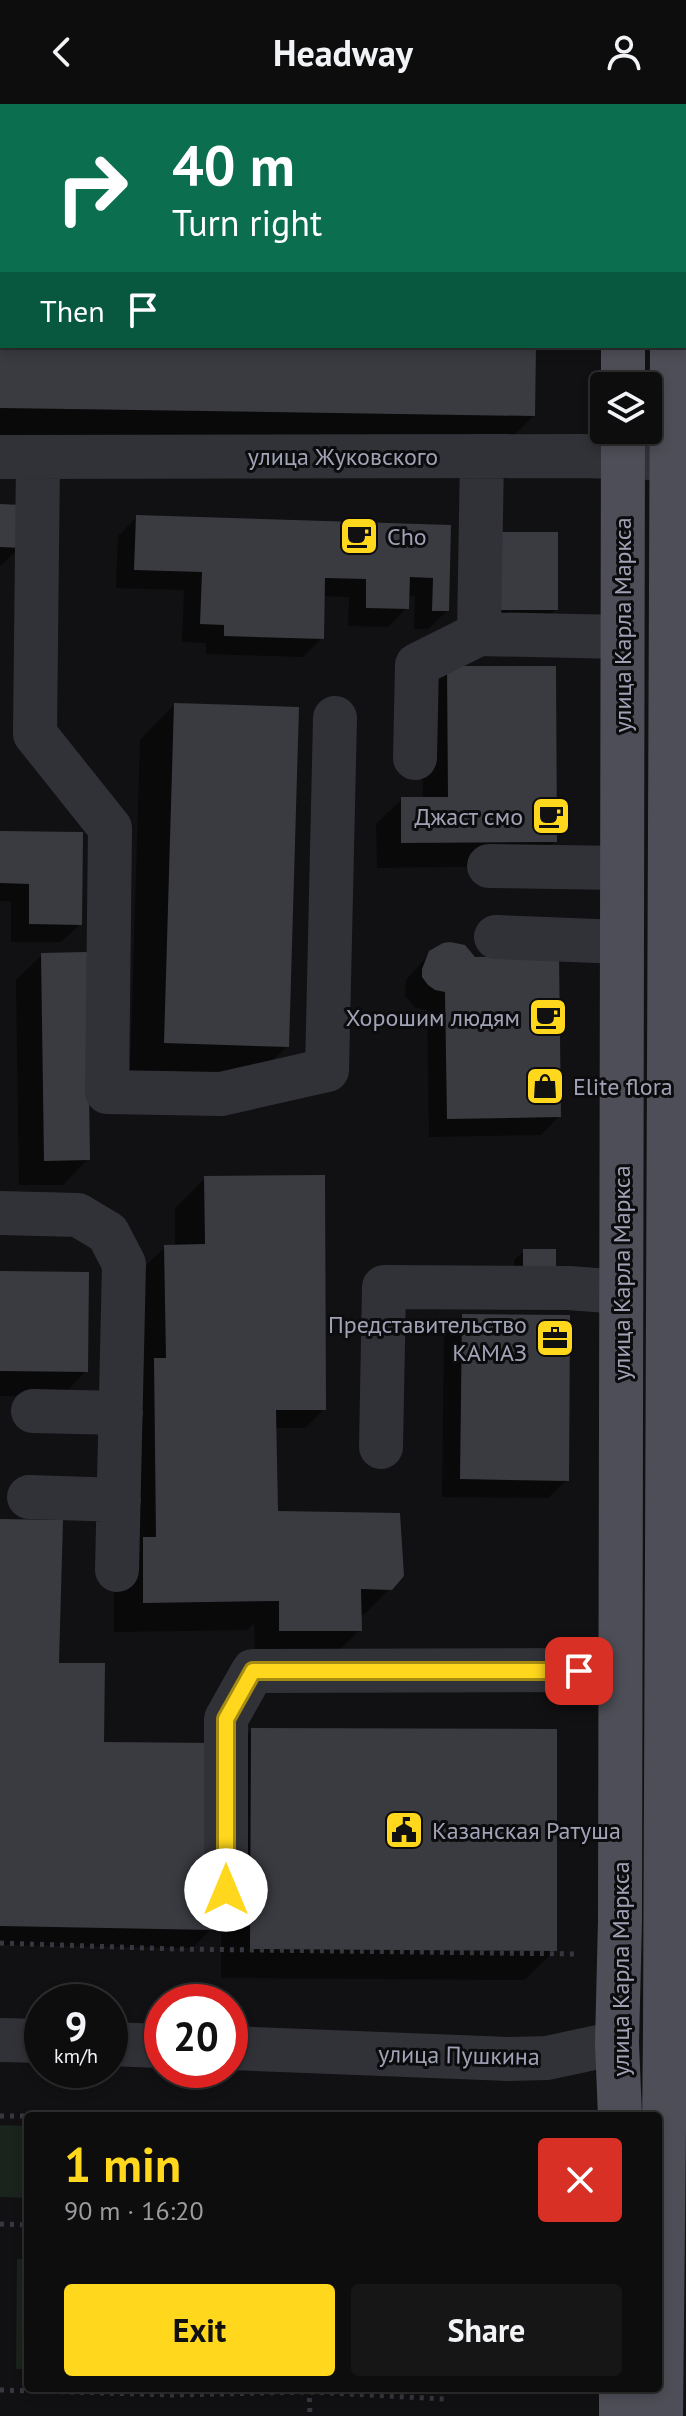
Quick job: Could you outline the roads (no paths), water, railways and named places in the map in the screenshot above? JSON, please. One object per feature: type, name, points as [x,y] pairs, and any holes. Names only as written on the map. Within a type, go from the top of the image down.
[{"type":"main road","points":[[623,348],[623,372]]},
{"type":"main road","name":"улица Карла Маркса","points":[[662,2390],[676,2032],[679,459],[672,348]]},
{"type":"main road","name":"улица Карла Маркса","points":[[620,2112],[617,2043],[622,444]]},
{"type":"main road","name":"улица Пушкина","points":[[617,2043],[676,2032]]},
{"type":"main road","points":[[621,2392],[621,2416]]},
{"type":"main road","name":"улица Карла Маркса","points":[[661,2416],[662,2392]]},
{"type":"street","name":"улица Жуковского","points":[[19,457],[482,456],[622,444],[679,459]]},
{"type":"street","points":[[479,634],[482,456]]},
{"type":"street","points":[[19,457],[35,734],[110,828],[107,1092],[221,1094],[327,1070],[335,718]]},
{"type":"street","points":[[415,758],[417,665],[479,634],[622,637]]},
{"type":"street","points":[[489,866],[622,868]]},
{"type":"street","points":[[496,937],[622,942]]},
{"type":"street","points":[[0,1213],[78,1215],[108,1233],[124,1264],[117,1570]]},
{"type":"street","points":[[381,1447],[384,1287],[569,1288],[621,1292]]},
{"type":"street","points":[[33,1411],[121,1413]]},
{"type":"street","points":[[29,1497],[119,1500]]},
{"type":"street","points":[[226,1890],[226,1719],[253,1671],[620,1670]]},
{"type":"street","points":[[0,2040],[24,2041]]},
{"type":"street","name":"улица Пушкина","points":[[248,2049],[509,2059],[547,2058],[617,2043]]},
{"type":"place","name":"Cho","points":[[359,536]]},
{"type":"place","name":"Джаст смо","points":[[551,816]]},
{"type":"place","name":"Хорошим людям","points":[[548,1017]]},
{"type":"place","name":"Elite flora","points":[[545,1086]]},
{"type":"place","name":"Представительство КАМАЗ","points":[[555,1338]]},
{"type":"place","name":"Казанская Ратуша","points":[[404,1830]]}]
